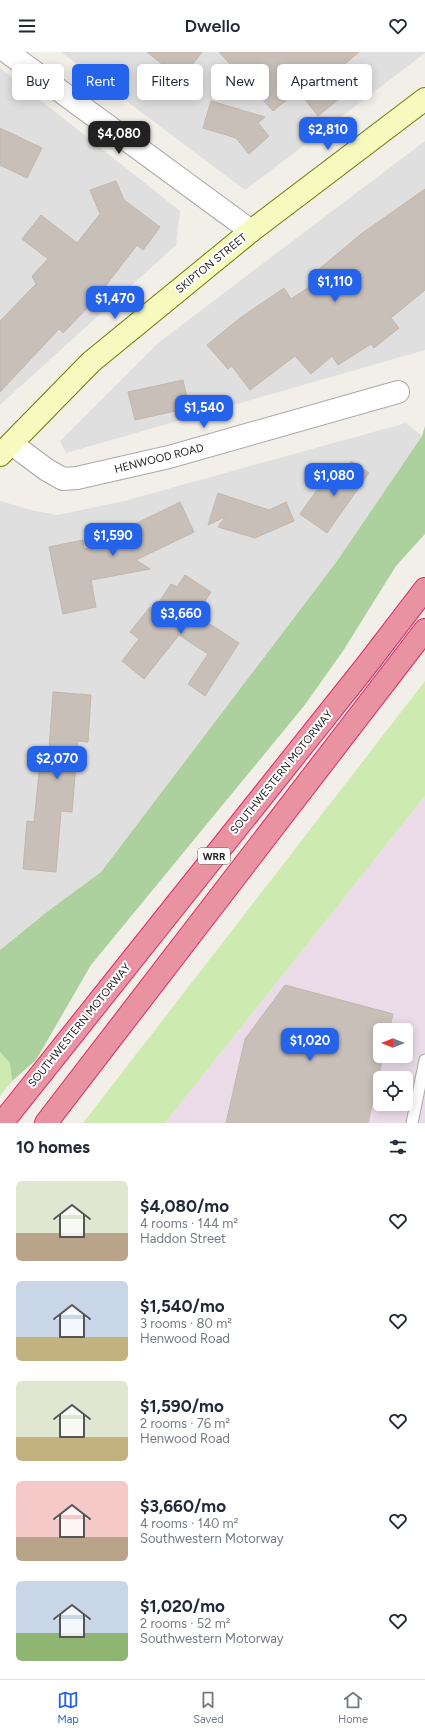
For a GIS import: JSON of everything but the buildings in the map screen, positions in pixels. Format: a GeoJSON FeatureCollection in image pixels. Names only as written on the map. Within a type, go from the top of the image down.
{"type":"FeatureCollection","features":[{"type":"Feature","properties":{"kind":"highway","name":"SOUTHWESTERN MOTORWAY"},"geometry":{"type":"LineString","coordinates":[[2,1123],[366,666],[425,588]]}},
{"type":"Feature","properties":{"kind":"highway","name":"WRR"},"geometry":{"type":"LineString","coordinates":[[46,1123],[425,630]]}},
{"type":"Feature","properties":{"kind":"main road","name":"SKIPTON STREET"},"geometry":{"type":"LineString","coordinates":[[6,449],[91,362],[251,231],[425,99]]}},
{"type":"Feature","properties":{"kind":"street"},"geometry":{"type":"LineString","coordinates":[[6,52],[251,231]]}},
{"type":"Feature","properties":{"kind":"street","name":"HENWOOD ROAD"},"geometry":{"type":"LineString","coordinates":[[6,449],[63,479],[77,478],[169,457],[398,392]]}},
{"type":"Feature","properties":{"kind":"lane"},"geometry":{"type":"LineString","coordinates":[[412,1123],[425,1060]]}},
{"type":"Feature","properties":{"kind":"shaded area"},"geometry":{"type":"Polygon","coordinates":[[[61,52],[425,52],[372,93],[372,64],[277,64],[277,100],[363,100],[245,190],[125,100],[129,100],[129,64],[77,64],[61,52]]]}},
{"type":"Feature","properties":{"kind":"shaded area"},"geometry":{"type":"Polygon","coordinates":[[[0,68],[12,78],[12,100],[40,100],[180,211],[176,245],[0,405],[0,68]]]}},
{"type":"Feature","properties":{"kind":"shaded area"},"geometry":{"type":"Polygon","coordinates":[[[425,141],[425,350],[66,453],[60,441],[158,343],[425,141]]]}},
{"type":"Feature","properties":{"kind":"shaded area"},"geometry":{"type":"Polygon","coordinates":[[[406,423],[422,436],[337,561],[101,872],[48,911],[0,950],[0,501],[35,511],[58,515],[124,501],[406,423]]]}},
{"type":"Feature","properties":{"kind":"shaded area"},"geometry":{"type":"Polygon","coordinates":[[[425,796],[425,1123],[165,1123],[425,796]]]}},
{"type":"Feature","properties":{"kind":"green space"},"geometry":{"type":"Polygon","coordinates":[[[425,426],[425,534],[396,566],[343,651],[304,706],[91,965],[36,1060],[12,1081],[10,1063],[0,1052],[0,950],[48,911],[101,872],[337,561],[422,436],[425,426]]]}},
{"type":"Feature","properties":{"kind":"green space"},"geometry":{"type":"Polygon","coordinates":[[[425,681],[425,796],[165,1123],[83,1123],[425,681]]]}},
{"type":"Feature","properties":{"kind":"green space"},"geometry":{"type":"Polygon","coordinates":[[[0,1052],[10,1063],[12,1081],[0,1096],[0,1052]]]}}]}
